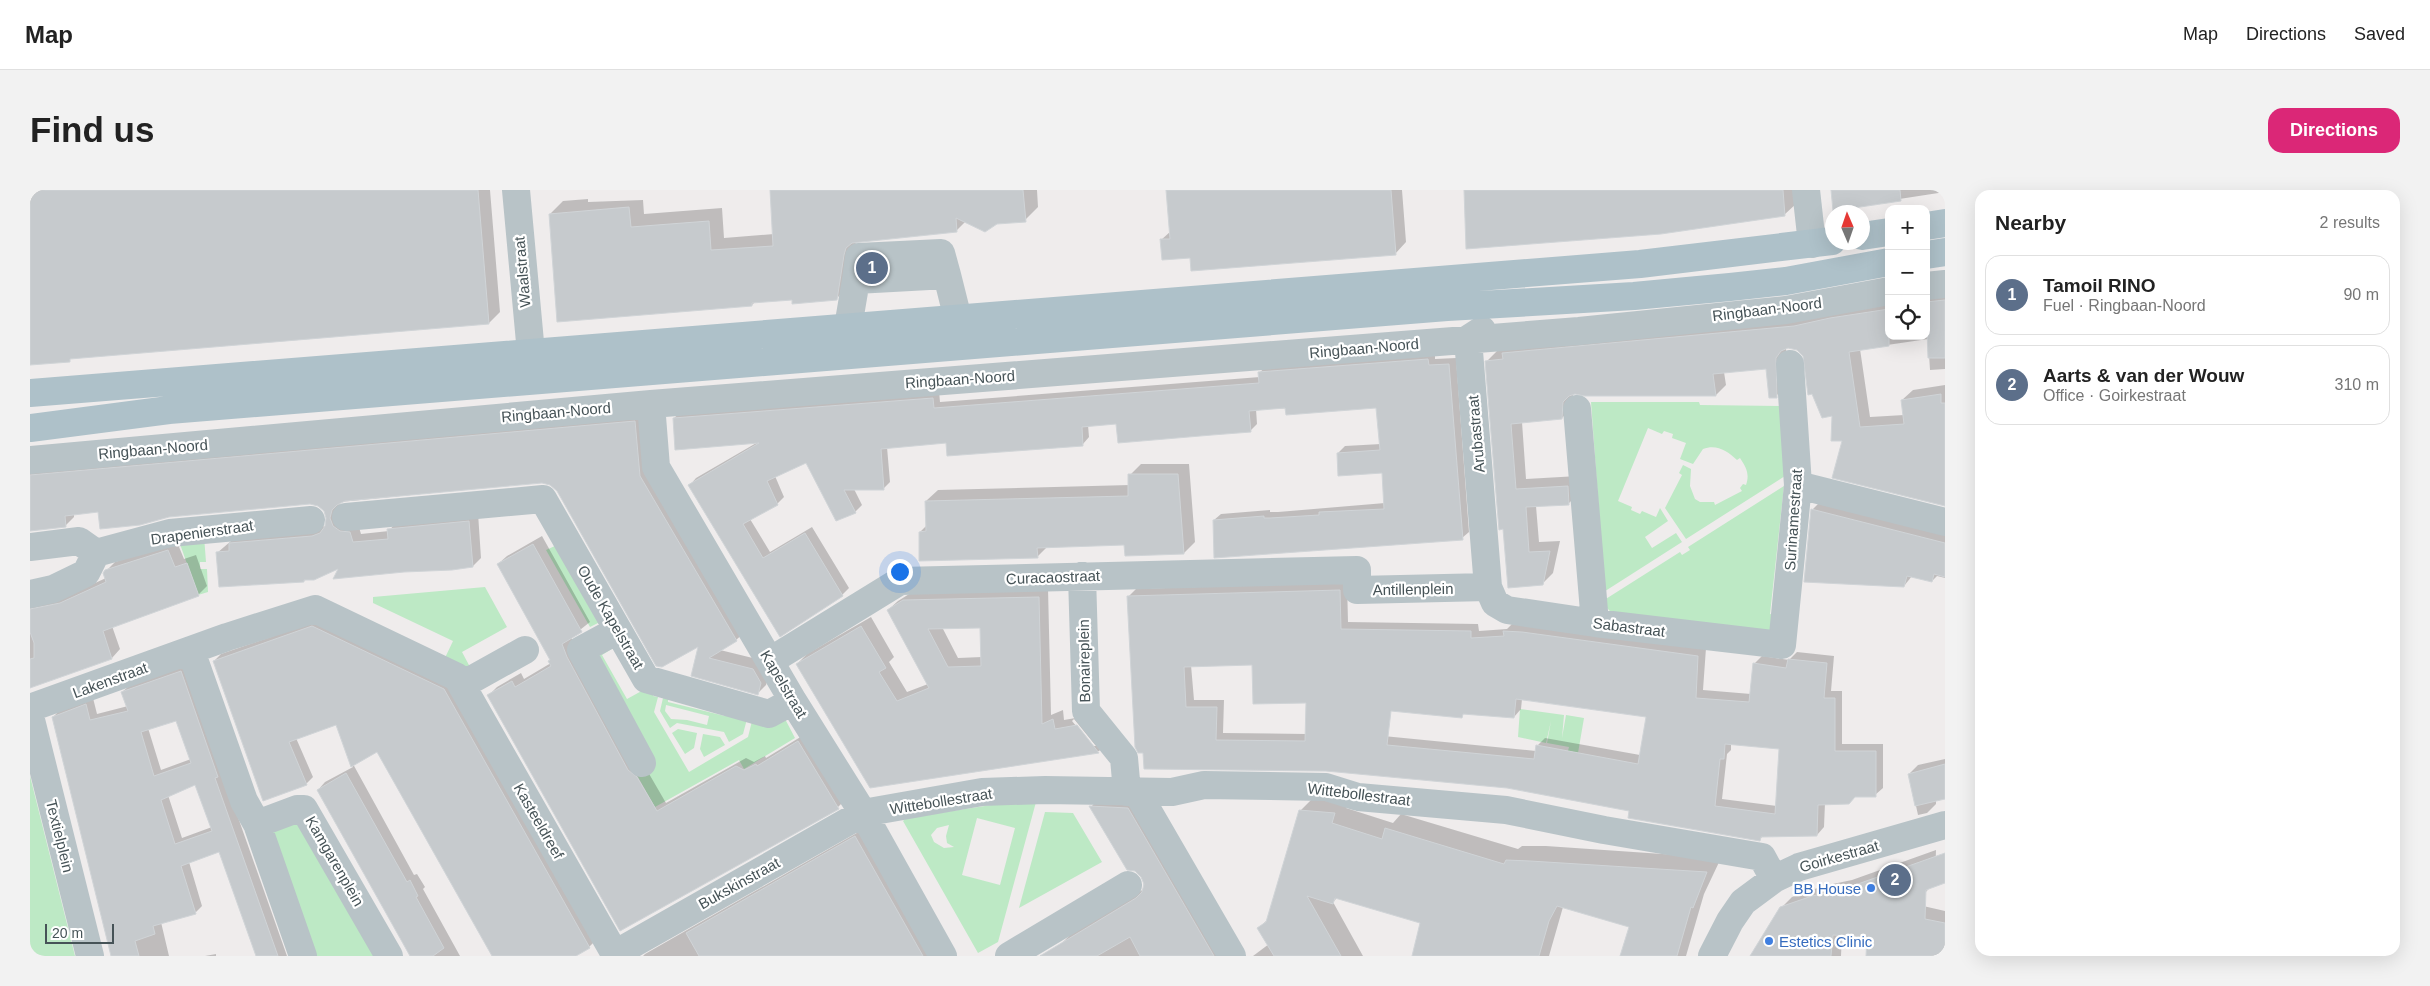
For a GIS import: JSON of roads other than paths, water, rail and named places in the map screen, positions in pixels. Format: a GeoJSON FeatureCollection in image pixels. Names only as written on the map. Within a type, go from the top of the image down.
{"type":"FeatureCollection","features":[{"type":"Feature","properties":{"kind":"main road"},"geometry":{"type":"LineString","coordinates":[[1930,225],[1945,223]]}},
{"type":"Feature","properties":{"kind":"main road"},"geometry":{"type":"LineString","coordinates":[[1870,235],[1885,233]]}},
{"type":"Feature","properties":{"kind":"main road"},"geometry":{"type":"LineString","coordinates":[[30,393],[1640,264],[1818,235]]}},
{"type":"Feature","properties":{"kind":"main road","name":"Ringbaan-Noord"},"geometry":{"type":"LineString","coordinates":[[1634,296],[1660,282],[1676,278],[1743,272],[1807,261],[1812,257],[1818,235]]}},
{"type":"Feature","properties":{"kind":"main road"},"geometry":{"type":"LineString","coordinates":[[1930,254],[1945,252]]}},
{"type":"Feature","properties":{"kind":"main road","name":"Ringbaan-Noord"},"geometry":{"type":"LineString","coordinates":[[30,428],[169,410],[1512,303],[1634,296],[1786,281],[1885,263]]}},
{"type":"Feature","properties":{"kind":"street","name":"Waalstraat"},"geometry":{"type":"LineString","coordinates":[[516,190],[531,353]]}},
{"type":"Feature","properties":{"kind":"street"},"geometry":{"type":"LineString","coordinates":[[1806,190],[1818,235]]}},
{"type":"Feature","properties":{"kind":"street"},"geometry":{"type":"LineString","coordinates":[[848,328],[860,257],[941,253],[958,319]]}},
{"type":"Feature","properties":{"kind":"street"},"geometry":{"type":"LineString","coordinates":[[1930,286],[1945,284]]}},
{"type":"Feature","properties":{"kind":"street","name":"Ringbaan-Noord"},"geometry":{"type":"LineString","coordinates":[[30,460],[651,404],[1579,331],[1786,310],[1885,292]]}},
{"type":"Feature","properties":{"kind":"street"},"geometry":{"type":"LineString","coordinates":[[1468,339],[1483,329],[1493,316],[1512,303]]}},
{"type":"Feature","properties":{"kind":"street","name":"Arubastraat"},"geometry":{"type":"LineString","coordinates":[[1468,339],[1488,587]]}},
{"type":"Feature","properties":{"kind":"street","name":"Surinamestraat"},"geometry":{"type":"LineString","coordinates":[[1782,645],[1798,485],[1790,364]]}},
{"type":"Feature","properties":{"kind":"street","name":"Kapelstraat"},"geometry":{"type":"LineString","coordinates":[[651,404],[656,467],[770,661],[864,814],[943,956]]}},
{"type":"Feature","properties":{"kind":"street"},"geometry":{"type":"LineString","coordinates":[[1576,409],[1595,623]]}},
{"type":"Feature","properties":{"kind":"street"},"geometry":{"type":"LineString","coordinates":[[1798,485],[1945,522]]}},
{"type":"Feature","properties":{"kind":"street","name":"Oude Kapelstraat"},"geometry":{"type":"LineString","coordinates":[[346,517],[543,499],[646,679],[769,714],[794,701]]}},
{"type":"Feature","properties":{"kind":"street","name":"Drapenierstraat"},"geometry":{"type":"LineString","coordinates":[[96,553],[170,533],[310,520]]}},
{"type":"Feature","properties":{"kind":"street"},"geometry":{"type":"LineString","coordinates":[[30,547],[79,541],[96,553],[86,573],[53,589],[30,594]]}},
{"type":"Feature","properties":{"kind":"street","name":"Antillenplein"},"geometry":{"type":"LineString","coordinates":[[1357,570],[1358,590],[1488,587]]}},
{"type":"Feature","properties":{"kind":"street","name":"Curacaostraat"},"geometry":{"type":"LineString","coordinates":[[770,661],[900,581],[1357,570]]}},
{"type":"Feature","properties":{"kind":"street","name":"Bonaireplein"},"geometry":{"type":"LineString","coordinates":[[1082,576],[1086,711],[1124,758],[1132,792]]}},
{"type":"Feature","properties":{"kind":"street","name":"Sabastraat"},"geometry":{"type":"LineString","coordinates":[[1488,587],[1495,603],[1507,610],[1595,623],[1782,645]]}},
{"type":"Feature","properties":{"kind":"street","name":"Kasteeldreef"},"geometry":{"type":"LineString","coordinates":[[191,651],[227,637],[315,609],[457,677],[615,955]]}},
{"type":"Feature","properties":{"kind":"street"},"geometry":{"type":"LineString","coordinates":[[618,630],[582,650],[642,763]]}},
{"type":"Feature","properties":{"kind":"street"},"geometry":{"type":"LineString","coordinates":[[467,695],[525,650]]}},
{"type":"Feature","properties":{"kind":"street"},"geometry":{"type":"LineString","coordinates":[[191,651],[244,801],[257,824],[303,956]]}},
{"type":"Feature","properties":{"kind":"street","name":"Lakenstraat"},"geometry":{"type":"LineString","coordinates":[[30,708],[191,651]]}},
{"type":"Feature","properties":{"kind":"street","name":"Textielplein"},"geometry":{"type":"LineString","coordinates":[[30,716],[90,956]]}},
{"type":"Feature","properties":{"kind":"street","name":"Wittebollestraat"},"geometry":{"type":"LineString","coordinates":[[864,814],[982,792],[1045,790],[1172,792],[1204,785],[1326,787],[1358,796],[1506,810],[1604,830],[1768,868]]}},
{"type":"Feature","properties":{"kind":"street"},"geometry":{"type":"LineString","coordinates":[[1132,792],[1232,956]]}},
{"type":"Feature","properties":{"kind":"street","name":"Kamgarenplein"},"geometry":{"type":"LineString","coordinates":[[257,824],[297,808],[304,809],[389,956]]}},
{"type":"Feature","properties":{"kind":"street","name":"Bukskinstraat"},"geometry":{"type":"LineString","coordinates":[[615,955],[864,814]]}},
{"type":"Feature","properties":{"kind":"street","name":"Goirkestraat"},"geometry":{"type":"LineString","coordinates":[[1712,956],[1730,921],[1768,868],[1799,867],[1945,825]]}},
{"type":"Feature","properties":{"kind":"street"},"geometry":{"type":"LineString","coordinates":[[1009,956],[1128,885]]}},
{"type":"Feature","properties":{"kind":"place","name":"Tamoil RINO"},"geometry":{"type":"Point","coordinates":[872,268]}},
{"type":"Feature","properties":{"kind":"place","name":"Aarts & van der Wouw"},"geometry":{"type":"Point","coordinates":[1895,880]}},
{"type":"Feature","properties":{"kind":"place","name":"BB House"},"geometry":{"type":"Point","coordinates":[1871,888]}},
{"type":"Feature","properties":{"kind":"place","name":"Estetics Clinic"},"geometry":{"type":"Point","coordinates":[1769,941]}}]}
